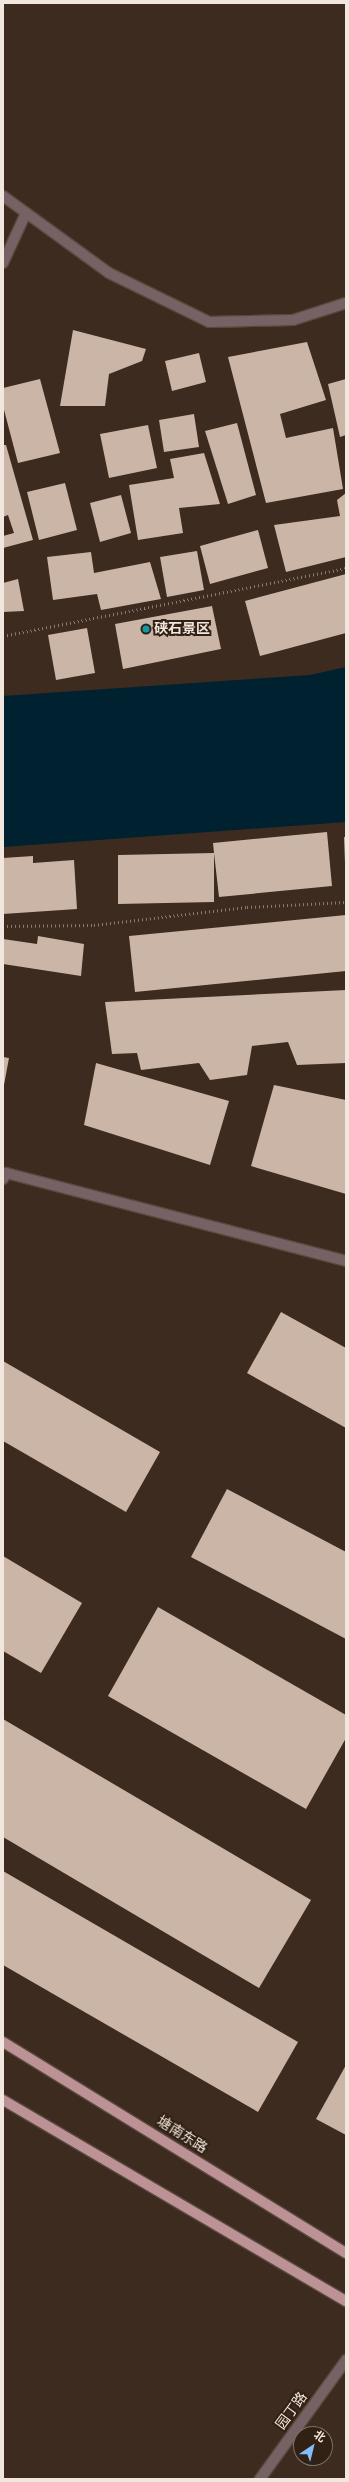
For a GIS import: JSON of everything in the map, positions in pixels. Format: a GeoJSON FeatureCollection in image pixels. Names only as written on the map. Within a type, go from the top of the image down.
{"type":"FeatureCollection","features":[{"type":"Feature","properties":{"kind":"main road","name":"塘南东路"},"geometry":{"type":"LineString","coordinates":[[3,2042],[346,2253]]}},
{"type":"Feature","properties":{"kind":"main road"},"geometry":{"type":"LineString","coordinates":[[3,2100],[346,2301]]}},
{"type":"Feature","properties":{"kind":"street"},"geometry":{"type":"LineString","coordinates":[[3,196],[109,273],[209,322],[293,320],[346,303]]}},
{"type":"Feature","properties":{"kind":"street"},"geometry":{"type":"LineString","coordinates":[[3,263],[26,213]]}},
{"type":"Feature","properties":{"kind":"street"},"geometry":{"type":"LineString","coordinates":[[3,1179],[6,1173],[346,1261]]}},
{"type":"Feature","properties":{"kind":"street","name":"园丁路"},"geometry":{"type":"LineString","coordinates":[[260,2479],[346,2360]]}},
{"type":"Feature","properties":{"kind":"path"},"geometry":{"type":"LineString","coordinates":[[3,636],[346,568]]}},
{"type":"Feature","properties":{"kind":"path"},"geometry":{"type":"LineString","coordinates":[[3,926],[94,925],[247,907],[346,902]]}},
{"type":"Feature","properties":{"kind":"water"},"geometry":{"type":"Polygon","coordinates":[[[346,667],[346,822],[3,847],[3,696],[310,675],[346,667]]]}},
{"type":"Feature","properties":{"kind":"building"},"geometry":{"type":"Polygon","coordinates":[[[73,330],[146,349],[142,361],[109,374],[105,406],[60,406],[73,330]]]}},
{"type":"Feature","properties":{"kind":"building"},"geometry":{"type":"Polygon","coordinates":[[[307,342],[326,400],[280,414],[286,438],[333,428],[343,489],[266,503],[228,357],[307,342]]]}},
{"type":"Feature","properties":{"kind":"building"},"geometry":{"type":"Polygon","coordinates":[[[199,353],[206,382],[172,391],[165,361],[199,353]]]}},
{"type":"Feature","properties":{"kind":"building"},"geometry":{"type":"Polygon","coordinates":[[[40,379],[60,453],[18,463],[3,406],[3,388],[40,379]]]}},
{"type":"Feature","properties":{"kind":"building"},"geometry":{"type":"Polygon","coordinates":[[[346,379],[346,435],[340,437],[328,384],[346,379]]]}},
{"type":"Feature","properties":{"kind":"building"},"geometry":{"type":"Polygon","coordinates":[[[194,414],[199,447],[164,452],[159,420],[194,414]]]}},
{"type":"Feature","properties":{"kind":"building"},"geometry":{"type":"Polygon","coordinates":[[[237,423],[256,495],[228,504],[205,431],[237,423]]]}},
{"type":"Feature","properties":{"kind":"building"},"geometry":{"type":"Polygon","coordinates":[[[148,425],[157,468],[109,478],[100,434],[148,425]]]}},
{"type":"Feature","properties":{"kind":"building"},"geometry":{"type":"Polygon","coordinates":[[[3,445],[6,445],[33,540],[3,548],[3,536],[14,533],[8,515],[3,517],[3,445]]]}},
{"type":"Feature","properties":{"kind":"building"},"geometry":{"type":"Polygon","coordinates":[[[204,453],[220,504],[179,508],[183,533],[138,540],[129,485],[174,478],[170,459],[204,453]]]}},
{"type":"Feature","properties":{"kind":"building"},"geometry":{"type":"Polygon","coordinates":[[[65,483],[77,530],[39,540],[27,492],[65,483]]]}},
{"type":"Feature","properties":{"kind":"building"},"geometry":{"type":"Polygon","coordinates":[[[346,493],[346,557],[286,572],[274,525],[340,516],[337,500],[346,493]]]}},
{"type":"Feature","properties":{"kind":"building"},"geometry":{"type":"Polygon","coordinates":[[[121,495],[131,533],[100,542],[90,503],[121,495]]]}},
{"type":"Feature","properties":{"kind":"building"},"geometry":{"type":"Polygon","coordinates":[[[258,530],[268,568],[210,584],[200,546],[258,530]]]}},
{"type":"Feature","properties":{"kind":"building"},"geometry":{"type":"Polygon","coordinates":[[[197,551],[204,590],[167,597],[160,557],[197,551]]]}},
{"type":"Feature","properties":{"kind":"building"},"geometry":{"type":"Polygon","coordinates":[[[91,552],[94,573],[150,562],[161,599],[101,610],[97,594],[53,600],[47,557],[91,552]]]}},
{"type":"Feature","properties":{"kind":"building"},"geometry":{"type":"Polygon","coordinates":[[[346,574],[346,633],[260,656],[245,601],[346,574]]]}},
{"type":"Feature","properties":{"kind":"building"},"geometry":{"type":"Polygon","coordinates":[[[18,579],[24,611],[3,612],[3,583],[18,579]]]}},
{"type":"Feature","properties":{"kind":"building"},"geometry":{"type":"Polygon","coordinates":[[[212,606],[221,649],[123,669],[115,624],[212,606]]]}},
{"type":"Feature","properties":{"kind":"building"},"geometry":{"type":"Polygon","coordinates":[[[87,628],[95,673],[56,680],[48,635],[87,628]]]}},
{"type":"Feature","properties":{"kind":"building"},"geometry":{"type":"Polygon","coordinates":[[[327,832],[332,886],[219,897],[213,843],[327,832]]]}},
{"type":"Feature","properties":{"kind":"building"},"geometry":{"type":"Polygon","coordinates":[[[344,837],[346,837],[346,863],[345,863],[344,837]]]}},
{"type":"Feature","properties":{"kind":"building"},"geometry":{"type":"Polygon","coordinates":[[[214,853],[214,902],[118,904],[118,855],[214,853]]]}},
{"type":"Feature","properties":{"kind":"building"},"geometry":{"type":"Polygon","coordinates":[[[33,856],[33,863],[74,860],[77,909],[3,914],[3,858],[33,856]]]}},
{"type":"Feature","properties":{"kind":"building"},"geometry":{"type":"Polygon","coordinates":[[[346,915],[346,971],[135,992],[129,936],[346,915]]]}},
{"type":"Feature","properties":{"kind":"building"},"geometry":{"type":"Polygon","coordinates":[[[38,936],[84,944],[81,976],[3,964],[3,939],[37,944],[38,936]]]}},
{"type":"Feature","properties":{"kind":"building"},"geometry":{"type":"Polygon","coordinates":[[[346,990],[346,1063],[297,1065],[288,1042],[252,1046],[247,1075],[210,1080],[199,1063],[141,1070],[137,1053],[112,1054],[105,1002],[346,990]]]}},
{"type":"Feature","properties":{"kind":"building"},"geometry":{"type":"Polygon","coordinates":[[[3,1057],[9,1058],[4,1085],[3,1085],[3,1057]]]}},
{"type":"Feature","properties":{"kind":"building"},"geometry":{"type":"Polygon","coordinates":[[[96,1063],[229,1101],[210,1165],[84,1125],[96,1063]]]}},
{"type":"Feature","properties":{"kind":"building"},"geometry":{"type":"Polygon","coordinates":[[[274,1085],[346,1100],[346,1194],[251,1166],[274,1085]]]}},
{"type":"Feature","properties":{"kind":"building"},"geometry":{"type":"Polygon","coordinates":[[[281,1312],[346,1348],[346,1428],[247,1373],[281,1312]]]}},
{"type":"Feature","properties":{"kind":"building"},"geometry":{"type":"Polygon","coordinates":[[[3,1361],[160,1452],[126,1512],[3,1441],[3,1361]]]}},
{"type":"Feature","properties":{"kind":"building"},"geometry":{"type":"Polygon","coordinates":[[[227,1489],[346,1552],[346,1639],[191,1557],[227,1489]]]}},
{"type":"Feature","properties":{"kind":"building"},"geometry":{"type":"Polygon","coordinates":[[[3,1556],[82,1603],[41,1673],[3,1651],[3,1556]]]}},
{"type":"Feature","properties":{"kind":"building"},"geometry":{"type":"Polygon","coordinates":[[[158,1607],[346,1715],[346,1738],[306,1809],[108,1696],[158,1607]]]}},
{"type":"Feature","properties":{"kind":"building"},"geometry":{"type":"Polygon","coordinates":[[[3,1719],[311,1900],[259,1988],[3,1837],[3,1719]]]}},
{"type":"Feature","properties":{"kind":"building"},"geometry":{"type":"Polygon","coordinates":[[[3,1871],[298,2042],[258,2112],[3,1965],[3,1871]]]}},
{"type":"Feature","properties":{"kind":"building"},"geometry":{"type":"Polygon","coordinates":[[[346,2065],[346,2135],[316,2119],[346,2065]]]}},
{"type":"Feature","properties":{"kind":"place","name":"硖石景区"},"geometry":{"type":"Point","coordinates":[146,629]}}]}
